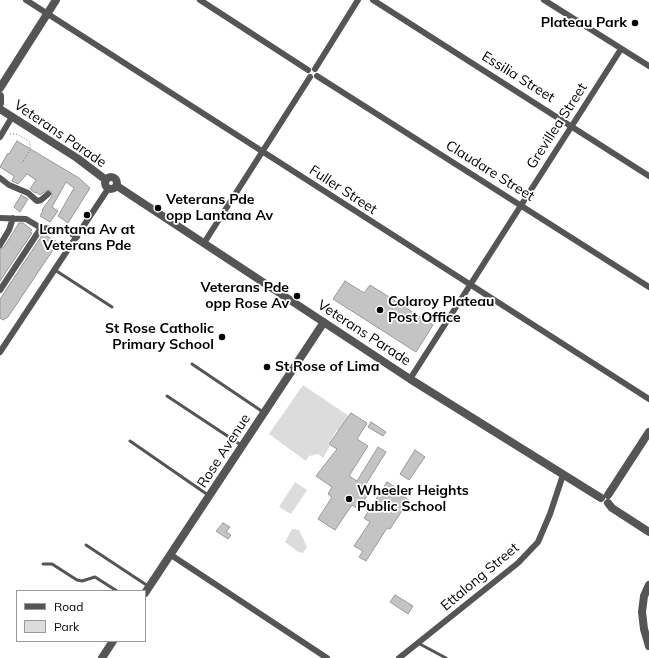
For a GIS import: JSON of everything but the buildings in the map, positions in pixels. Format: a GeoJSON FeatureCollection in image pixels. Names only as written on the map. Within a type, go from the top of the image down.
{"type":"FeatureCollection","features":[{"type":"Feature","properties":{"kind":"street","name":"Fuller Street"},"geometry":{"type":"LineString","coordinates":[[26,0],[649,399]]}},
{"type":"Feature","properties":{"kind":"street"},"geometry":{"type":"LineString","coordinates":[[0,88],[56,0]]}},
{"type":"Feature","properties":{"kind":"street"},"geometry":{"type":"LineString","coordinates":[[200,0],[308,70],[310,77]]}},
{"type":"Feature","properties":{"kind":"street"},"geometry":{"type":"LineString","coordinates":[[315,69],[358,0]]}},
{"type":"Feature","properties":{"kind":"street","name":"Essilia Street"},"geometry":{"type":"LineString","coordinates":[[373,0],[649,176]]}},
{"type":"Feature","properties":{"kind":"street"},"geometry":{"type":"LineString","coordinates":[[544,0],[649,66]]}},
{"type":"Feature","properties":{"kind":"street","name":"Grevillea Street"},"geometry":{"type":"LineString","coordinates":[[410,378],[520,204],[621,49]]}},
{"type":"Feature","properties":{"kind":"street"},"geometry":{"type":"LineString","coordinates":[[308,70],[312,68],[315,69]]}},
{"type":"Feature","properties":{"kind":"street"},"geometry":{"type":"LineString","coordinates":[[310,77],[314,78],[317,76],[317,71],[315,69]]}},
{"type":"Feature","properties":{"kind":"street","name":"Claudare Street"},"geometry":{"type":"LineString","coordinates":[[317,76],[649,287]]}},
{"type":"Feature","properties":{"kind":"street"},"geometry":{"type":"LineString","coordinates":[[204,243],[310,77]]}},
{"type":"Feature","properties":{"kind":"street"},"geometry":{"type":"LineString","coordinates":[[0,96],[0,102]]}},
{"type":"Feature","properties":{"kind":"street","name":"Veterans Parade"},"geometry":{"type":"LineString","coordinates":[[0,109],[77,158],[106,180]]}},
{"type":"Feature","properties":{"kind":"street"},"geometry":{"type":"LineString","coordinates":[[1,135],[12,117]]}},
{"type":"Feature","properties":{"kind":"street"},"geometry":{"type":"LineString","coordinates":[[109,177],[115,178],[117,182],[116,186],[114,189],[108,189],[106,186],[106,180],[109,177]]}},
{"type":"Feature","properties":{"kind":"street"},"geometry":{"type":"LineString","coordinates":[[0,178],[9,185],[28,193],[37,201],[41,200],[48,194]]}},
{"type":"Feature","properties":{"kind":"street","name":"Veterans Parade"},"geometry":{"type":"LineString","coordinates":[[116,186],[410,378],[563,475],[606,499],[612,508],[649,532]]}},
{"type":"Feature","properties":{"kind":"street"},"geometry":{"type":"LineString","coordinates":[[0,352],[108,189]]}},
{"type":"Feature","properties":{"kind":"street"},"geometry":{"type":"LineString","coordinates":[[0,218],[26,219],[41,228],[65,230],[77,237]]}},
{"type":"Feature","properties":{"kind":"street"},"geometry":{"type":"LineString","coordinates":[[0,244],[9,230],[13,218]]}},
{"type":"Feature","properties":{"kind":"street"},"geometry":{"type":"LineString","coordinates":[[0,290],[41,228]]}},
{"type":"Feature","properties":{"kind":"street","name":"Rose Avenue"},"geometry":{"type":"LineString","coordinates":[[147,590],[324,322]]}},
{"type":"Feature","properties":{"kind":"street"},"geometry":{"type":"LineString","coordinates":[[606,499],[649,432]]}},
{"type":"Feature","properties":{"kind":"street","name":"Ettalong Street"},"geometry":{"type":"LineString","coordinates":[[399,658],[518,563],[538,542],[550,514],[563,475]]}},
{"type":"Feature","properties":{"kind":"street"},"geometry":{"type":"LineString","coordinates":[[171,555],[327,658]]}},
{"type":"Feature","properties":{"kind":"street"},"geometry":{"type":"LineString","coordinates":[[649,585],[644,596],[642,612],[644,629],[649,646]]}},
{"type":"Feature","properties":{"kind":"street"},"geometry":{"type":"LineString","coordinates":[[102,658],[112,642]]}},
{"type":"Feature","properties":{"kind":"lane"},"geometry":{"type":"LineString","coordinates":[[55,270],[112,307]]}},
{"type":"Feature","properties":{"kind":"lane"},"geometry":{"type":"LineString","coordinates":[[192,364],[264,412]]}},
{"type":"Feature","properties":{"kind":"lane"},"geometry":{"type":"LineString","coordinates":[[167,396],[242,446]]}},
{"type":"Feature","properties":{"kind":"lane"},"geometry":{"type":"LineString","coordinates":[[130,441],[210,496]]}},
{"type":"Feature","properties":{"kind":"lane"},"geometry":{"type":"LineString","coordinates":[[86,545],[147,590]]}},
{"type":"Feature","properties":{"kind":"lane"},"geometry":{"type":"LineString","coordinates":[[43,564],[52,564],[77,580],[82,581],[94,577],[115,590]]}},
{"type":"Feature","properties":{"kind":"lane"},"geometry":{"type":"LineString","coordinates":[[418,643],[446,658]]}},
{"type":"Feature","properties":{"kind":"path"},"geometry":{"type":"LineString","coordinates":[[1,135],[17,134],[30,142],[30,150],[22,163]]}},
{"type":"Feature","properties":{"kind":"green space"},"geometry":{"type":"Polygon","coordinates":[[[303,385],[349,416],[339,432],[337,430],[328,444],[330,446],[323,458],[318,454],[309,456],[306,461],[269,434],[303,385]]]}},
{"type":"Feature","properties":{"kind":"green space"},"geometry":{"type":"Polygon","coordinates":[[[295,482],[307,490],[291,514],[279,507],[295,482]]]}},
{"type":"Feature","properties":{"kind":"green space"},"geometry":{"type":"Polygon","coordinates":[[[292,529],[299,530],[307,547],[303,553],[298,552],[285,542],[292,529]]]}},
{"type":"Feature","properties":{"kind":"place","name":"Plateau Park"},"geometry":{"type":"Point","coordinates":[635,23]}},
{"type":"Feature","properties":{"kind":"place","name":"Veterans Pde opp Lantana Av"},"geometry":{"type":"Point","coordinates":[158,208]}},
{"type":"Feature","properties":{"kind":"place","name":"Lantana Av at Veterans Pde"},"geometry":{"type":"Point","coordinates":[87,215]}},
{"type":"Feature","properties":{"kind":"place","name":"Veterans Pde opp Rose Av"},"geometry":{"type":"Point","coordinates":[297,296]}},
{"type":"Feature","properties":{"kind":"place","name":"Colaroy Plateau Post Office"},"geometry":{"type":"Point","coordinates":[380,310]}},
{"type":"Feature","properties":{"kind":"place","name":"St Rose Catholic Primary School"},"geometry":{"type":"Point","coordinates":[222,337]}},
{"type":"Feature","properties":{"kind":"place","name":"St Rose of Lima"},"geometry":{"type":"Point","coordinates":[267,367]}},
{"type":"Feature","properties":{"kind":"place","name":"Wheeler Heights Public School"},"geometry":{"type":"Point","coordinates":[349,499]}}]}
